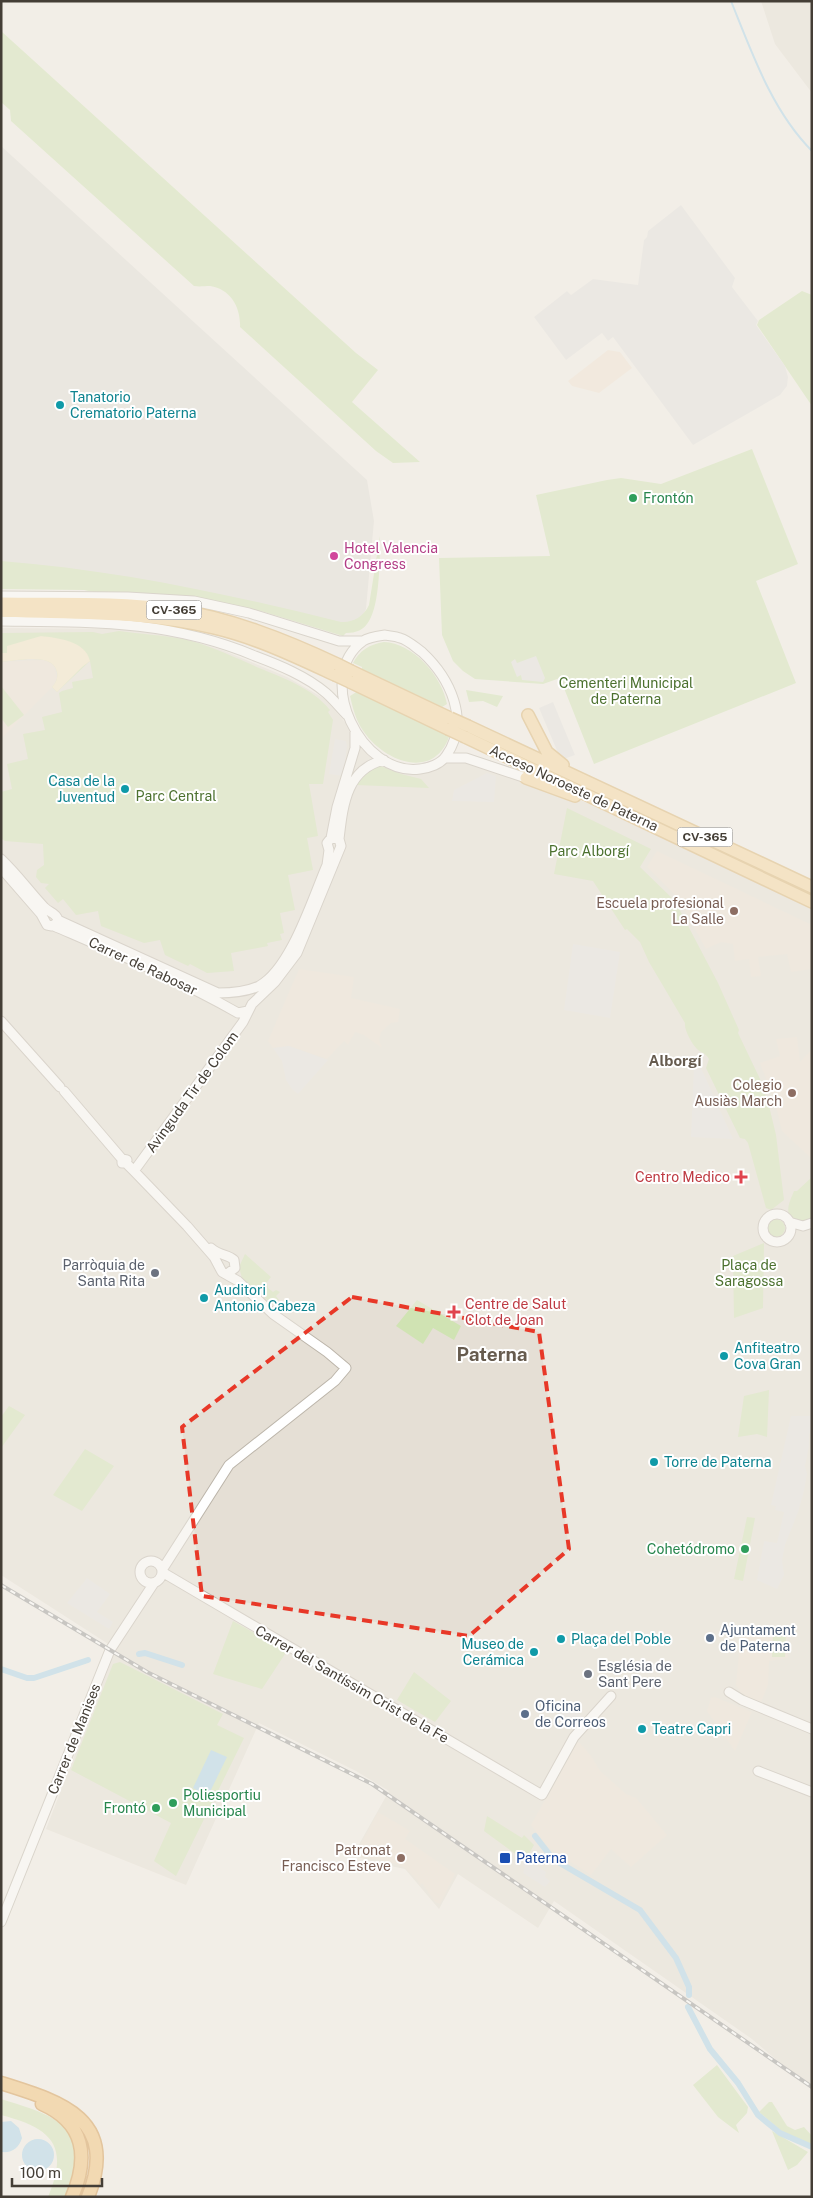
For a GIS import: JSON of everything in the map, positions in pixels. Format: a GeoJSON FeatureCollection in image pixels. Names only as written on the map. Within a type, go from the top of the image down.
{"type":"FeatureCollection","features":[{"type":"Feature","properties":{"kind":"highway"},"geometry":{"type":"LineString","coordinates":[[1,2083],[45,2097],[71,2110],[88,2127],[96,2150],[95,2179],[88,2197]]}},
{"type":"Feature","properties":{"kind":"highway"},"geometry":{"type":"LineString","coordinates":[[1,2092],[44,2104],[64,2117],[78,2136],[82,2154],[81,2176],[72,2197]]}},
{"type":"Feature","properties":{"kind":"main road","name":"CV-365"},"geometry":{"type":"LineString","coordinates":[[1,603],[122,605],[196,614],[264,632],[336,669]]}},
{"type":"Feature","properties":{"kind":"main road","name":"CV-365"},"geometry":{"type":"LineString","coordinates":[[1,611],[168,619],[214,628],[336,669]]}},
{"type":"Feature","properties":{"kind":"main road"},"geometry":{"type":"LineString","coordinates":[[1,616],[97,615]]}},
{"type":"Feature","properties":{"kind":"main road","name":"Acceso Noroeste de Paterna"},"geometry":{"type":"LineString","coordinates":[[336,669],[812,902]]}},
{"type":"Feature","properties":{"kind":"main road"},"geometry":{"type":"LineString","coordinates":[[528,714],[551,756],[559,763],[588,777],[598,787]]}},
{"type":"Feature","properties":{"kind":"main road","name":"Acceso Noroeste de Paterna"},"geometry":{"type":"LineString","coordinates":[[466,732],[598,787],[812,886]]}},
{"type":"Feature","properties":{"kind":"main road"},"geometry":{"type":"LineString","coordinates":[[526,778],[603,807],[656,831],[672,835]]}},
{"type":"Feature","properties":{"kind":"street"},"geometry":{"type":"LineString","coordinates":[[1,596],[128,597],[194,602],[249,612],[338,641],[363,641],[385,635],[400,638],[415,646],[430,660],[444,678],[450,691],[458,716],[457,731],[452,746],[445,758]]}},
{"type":"Feature","properties":{"kind":"street"},"geometry":{"type":"LineString","coordinates":[[1,621],[128,624],[181,632],[208,639],[238,649],[297,675],[327,694],[347,715],[355,732],[370,750],[384,760],[404,768],[416,770],[426,768],[445,758],[466,758],[526,778]]}},
{"type":"Feature","properties":{"kind":"street"},"geometry":{"type":"LineString","coordinates":[[347,715],[342,672],[349,654],[363,641]]}},
{"type":"Feature","properties":{"kind":"street"},"geometry":{"type":"LineString","coordinates":[[239,992],[251,997],[250,1008],[238,1013],[231,1007],[230,1001],[239,992],[260,985],[268,979],[290,951],[334,850],[341,846],[335,838],[337,807],[355,748],[355,732]]}},
{"type":"Feature","properties":{"kind":"street"},"geometry":{"type":"LineString","coordinates":[[335,838],[343,808],[354,780],[371,763],[384,760]]}},
{"type":"Feature","properties":{"kind":"street","name":"Avinguda Tir de Colom"},"geometry":{"type":"LineString","coordinates":[[134,1171],[237,1030],[250,1008],[275,982],[297,953],[334,866],[334,850]]}},
{"type":"Feature","properties":{"kind":"street"},"geometry":{"type":"LineString","coordinates":[[1,859],[16,874],[44,908],[48,916]]}},
{"type":"Feature","properties":{"kind":"street"},"geometry":{"type":"LineString","coordinates":[[1,868],[48,916]]}},
{"type":"Feature","properties":{"kind":"street"},"geometry":{"type":"LineString","coordinates":[[48,916],[57,915],[56,923]]}},
{"type":"Feature","properties":{"kind":"street","name":"Carrer de Rabosar"},"geometry":{"type":"LineString","coordinates":[[56,923],[218,993],[239,992]]}},
{"type":"Feature","properties":{"kind":"street","name":"Carrer de Rabosar"},"geometry":{"type":"LineString","coordinates":[[56,923],[231,1007]]}},
{"type":"Feature","properties":{"kind":"street"},"geometry":{"type":"LineString","coordinates":[[1,1021],[124,1161],[220,1260],[222,1272],[231,1271]]}},
{"type":"Feature","properties":{"kind":"street"},"geometry":{"type":"LineString","coordinates":[[790,1226],[812,1225]]}},
{"type":"Feature","properties":{"kind":"street"},"geometry":{"type":"LineString","coordinates":[[220,1260],[227,1256],[234,1260],[231,1271]]}},
{"type":"Feature","properties":{"kind":"street"},"geometry":{"type":"LineString","coordinates":[[142,1580],[154,1583],[159,1580],[160,1568],[171,1555],[229,1465],[335,1381],[346,1368],[327,1352],[272,1314],[238,1281],[231,1271]]}},
{"type":"Feature","properties":{"kind":"street"},"geometry":{"type":"LineString","coordinates":[[142,1602],[140,1568],[144,1562],[150,1560],[160,1568]]}},
{"type":"Feature","properties":{"kind":"street","name":"Carrer del Santíssim Crist de la Fe"},"geometry":{"type":"LineString","coordinates":[[160,1568],[542,1795],[574,1737],[611,1696]]}},
{"type":"Feature","properties":{"kind":"street","name":"Carrer de Manises"},"geometry":{"type":"LineString","coordinates":[[1,1922],[110,1650],[154,1583]]}},
{"type":"Feature","properties":{"kind":"street"},"geometry":{"type":"LineString","coordinates":[[729,1692],[742,1700],[812,1729]]}},
{"type":"Feature","properties":{"kind":"street"},"geometry":{"type":"LineString","coordinates":[[758,1771],[812,1792]]}},
{"type":"Feature","properties":{"kind":"highlighted area"},"geometry":{"type":"Polygon","coordinates":[[[352,1297],[539,1332],[569,1549],[469,1636],[202,1596],[182,1427],[352,1297]]]}},
{"type":"Feature","properties":{"kind":"shaded area"},"geometry":{"type":"Polygon","coordinates":[[[761,1],[812,1],[812,93],[775,44],[761,1]]]}},
{"type":"Feature","properties":{"kind":"shaded area"},"geometry":{"type":"Polygon","coordinates":[[[1,146],[367,480],[374,521],[366,609],[355,631],[182,591],[1,569],[1,146]]]}},
{"type":"Feature","properties":{"kind":"shaded area"},"geometry":{"type":"Polygon","coordinates":[[[681,205],[735,278],[732,287],[758,321],[756,325],[785,366],[788,377],[787,386],[780,395],[693,445],[613,337],[608,341],[602,333],[566,360],[534,317],[567,291],[571,295],[593,279],[638,285],[644,240],[647,237],[648,231],[681,205]]]}},
{"type":"Feature","properties":{"kind":"shaded area"},"geometry":{"type":"Polygon","coordinates":[[[608,350],[620,352],[632,368],[599,393],[572,386],[568,381],[608,350]]]}},
{"type":"Feature","properties":{"kind":"shaded area"},"geometry":{"type":"Polygon","coordinates":[[[1,628],[123,629],[182,638],[222,650],[287,677],[325,699],[380,763],[423,773],[452,759],[467,759],[590,804],[812,907],[812,2090],[752,2039],[554,1901],[538,1928],[458,1874],[439,1909],[405,1869],[376,1863],[353,1855],[389,1791],[356,1771],[259,1723],[186,1885],[46,1829],[116,1649],[1,1575],[1,628]]]}},
{"type":"Feature","properties":{"kind":"shaded area"},"geometry":{"type":"Polygon","coordinates":[[[536,656],[545,678],[543,682],[522,680],[521,675],[517,677],[511,662],[515,659],[517,663],[536,656]]]}},
{"type":"Feature","properties":{"kind":"shaded area"},"geometry":{"type":"Polygon","coordinates":[[[46,660],[54,665],[57,679],[54,685],[3,737],[1,743],[1,662],[46,660]]]}},
{"type":"Feature","properties":{"kind":"shaded area"},"geometry":{"type":"Polygon","coordinates":[[[553,702],[575,755],[561,760],[539,708],[553,702]]]}},
{"type":"Feature","properties":{"kind":"shaded area"},"geometry":{"type":"Polygon","coordinates":[[[335,739],[346,741],[343,776],[329,774],[335,739]]]}},
{"type":"Feature","properties":{"kind":"shaded area"},"geometry":{"type":"Polygon","coordinates":[[[487,773],[496,776],[494,802],[452,801],[454,790],[487,773]]]}},
{"type":"Feature","properties":{"kind":"shaded area","name":"Escuela profesional La Salle"},"geometry":{"type":"Polygon","coordinates":[[[657,851],[812,925],[812,969],[791,972],[787,954],[758,957],[761,976],[751,977],[749,959],[735,961],[733,944],[721,942],[706,949],[678,898],[647,867],[657,851]]]}},
{"type":"Feature","properties":{"kind":"shaded area"},"geometry":{"type":"Polygon","coordinates":[[[573,944],[620,952],[610,1018],[564,1010],[573,944]]]}},
{"type":"Feature","properties":{"kind":"shaded area"},"geometry":{"type":"Polygon","coordinates":[[[299,969],[354,977],[351,998],[400,1009],[398,1022],[391,1023],[381,1032],[379,1040],[382,1048],[364,1035],[355,1032],[348,1045],[344,1041],[327,1059],[289,1046],[273,1048],[268,1041],[299,969]]]}},
{"type":"Feature","properties":{"kind":"shaded area","name":"Colegio Ausiàs March"},"geometry":{"type":"Polygon","coordinates":[[[797,1037],[800,1062],[812,1049],[812,1159],[782,1131],[775,1102],[760,1063],[780,1056],[776,1039],[797,1037]]]}},
{"type":"Feature","properties":{"kind":"shaded area"},"geometry":{"type":"Polygon","coordinates":[[[289,1046],[328,1060],[298,1094],[286,1080],[282,1061],[273,1048],[289,1046]]]}},
{"type":"Feature","properties":{"kind":"shaded area"},"geometry":{"type":"Polygon","coordinates":[[[694,1066],[701,1068],[733,1139],[691,1137],[694,1066]]]}},
{"type":"Feature","properties":{"kind":"shaded area"},"geometry":{"type":"Polygon","coordinates":[[[791,1416],[812,1416],[812,1430],[809,1434],[805,1466],[807,1474],[804,1491],[785,1545],[782,1560],[784,1575],[777,1589],[757,1580],[764,1541],[777,1543],[784,1512],[775,1510],[776,1506],[771,1505],[791,1416]]]}},
{"type":"Feature","properties":{"kind":"shaded area"},"geometry":{"type":"Polygon","coordinates":[[[87,1578],[110,1594],[97,1612],[113,1622],[109,1629],[67,1603],[87,1578]]]}},
{"type":"Feature","properties":{"kind":"shaded area"},"geometry":{"type":"Polygon","coordinates":[[[741,1631],[764,1633],[768,1631],[789,1635],[786,1642],[788,1658],[769,1661],[768,1685],[761,1702],[742,1695],[736,1685],[741,1631]]]}},
{"type":"Feature","properties":{"kind":"shaded area"},"geometry":{"type":"Polygon","coordinates":[[[715,1697],[752,1712],[735,1751],[707,1711],[711,1698],[715,1697]]]}},
{"type":"Feature","properties":{"kind":"shaded area"},"geometry":{"type":"Polygon","coordinates":[[[568,1702],[584,1719],[576,1727],[559,1714],[568,1702]]]}},
{"type":"Feature","properties":{"kind":"shaded area"},"geometry":{"type":"Polygon","coordinates":[[[577,1742],[591,1756],[600,1771],[626,1794],[636,1798],[667,1835],[631,1867],[611,1849],[591,1875],[548,1847],[531,1825],[577,1742]]]}},
{"type":"Feature","properties":{"kind":"shaded area","name":"Patronat Francisco Esteve"},"geometry":{"type":"Polygon","coordinates":[[[378,1812],[410,1831],[405,1839],[455,1874],[440,1904],[435,1902],[422,1883],[420,1885],[405,1868],[397,1864],[355,1855],[378,1812]]]}},
{"type":"Feature","properties":{"kind":"shaded area"},"geometry":{"type":"Polygon","coordinates":[[[526,1858],[546,1872],[545,1877],[550,1881],[545,1887],[523,1873],[525,1867],[522,1864],[526,1858]]]}},
{"type":"Feature","properties":{"kind":"green space"},"geometry":{"type":"Polygon","coordinates":[[[1,31],[356,353],[378,370],[352,402],[420,462],[393,463],[376,451],[240,327],[239,313],[229,295],[210,286],[194,286],[11,121],[10,110],[1,102],[1,31]]]}},
{"type":"Feature","properties":{"kind":"green space"},"geometry":{"type":"Polygon","coordinates":[[[802,291],[812,295],[812,406],[757,325],[759,320],[802,291]]]}},
{"type":"Feature","properties":{"kind":"green space","name":"Cementeri Municipal de Paterna"},"geometry":{"type":"Polygon","coordinates":[[[752,449],[798,564],[756,581],[796,683],[594,764],[560,678],[543,684],[475,679],[453,661],[442,635],[439,558],[550,556],[536,495],[621,478],[661,484],[752,449]]]}},
{"type":"Feature","properties":{"kind":"green space"},"geometry":{"type":"Polygon","coordinates":[[[380,536],[379,580],[373,613],[362,629],[346,633],[343,636],[261,611],[194,598],[98,593],[84,590],[1,589],[1,561],[87,570],[172,584],[345,622],[358,618],[369,605],[380,536]]]}},
{"type":"Feature","properties":{"kind":"green space","name":"Parc Central"},"geometry":{"type":"Polygon","coordinates":[[[119,631],[167,636],[208,646],[292,682],[313,694],[330,710],[328,712],[333,720],[323,784],[309,784],[318,836],[307,838],[313,870],[288,875],[295,910],[280,913],[284,933],[280,934],[282,940],[267,943],[268,946],[231,953],[234,971],[207,973],[190,964],[188,966],[165,955],[160,940],[144,943],[101,926],[98,911],[76,915],[63,899],[58,903],[45,888],[49,884],[41,883],[36,877],[37,870],[44,865],[43,844],[5,841],[1,838],[1,792],[12,789],[7,764],[28,759],[23,734],[45,730],[42,717],[62,712],[59,693],[73,688],[72,682],[93,678],[90,661],[57,692],[52,687],[55,684],[57,672],[49,662],[24,659],[1,662],[1,633],[93,632],[102,634],[119,631]]]}},
{"type":"Feature","properties":{"kind":"green space"},"geometry":{"type":"Polygon","coordinates":[[[384,642],[405,648],[424,663],[433,672],[444,693],[447,704],[442,707],[353,663],[358,655],[366,649],[374,644],[384,642]]]}},
{"type":"Feature","properties":{"kind":"green space"},"geometry":{"type":"Polygon","coordinates":[[[1,686],[24,715],[8,727],[1,718],[1,686]]]}},
{"type":"Feature","properties":{"kind":"green space"},"geometry":{"type":"Polygon","coordinates":[[[466,690],[503,696],[497,707],[483,701],[469,702],[466,690]]]}},
{"type":"Feature","properties":{"kind":"green space"},"geometry":{"type":"Polygon","coordinates":[[[358,691],[444,731],[449,737],[442,751],[432,759],[408,762],[395,758],[383,751],[364,732],[357,719],[350,696],[358,691]]]}},
{"type":"Feature","properties":{"kind":"green space"},"geometry":{"type":"Polygon","coordinates":[[[378,765],[421,779],[429,788],[356,785],[364,774],[378,765]]]}},
{"type":"Feature","properties":{"kind":"green space","name":"Parc Alborgí"},"geometry":{"type":"Polygon","coordinates":[[[567,808],[651,849],[640,867],[675,901],[718,983],[739,1030],[738,1033],[760,1079],[769,1106],[776,1135],[784,1200],[771,1210],[766,1208],[748,1143],[745,1139],[740,1138],[706,1068],[709,1059],[697,1049],[691,1040],[685,1023],[649,962],[640,942],[627,929],[625,930],[593,881],[554,874],[567,808]]]}},
{"type":"Feature","properties":{"kind":"green space"},"geometry":{"type":"Polygon","coordinates":[[[812,1177],[812,1220],[807,1223],[791,1219],[788,1209],[794,1191],[797,1191],[812,1177]]]}},
{"type":"Feature","properties":{"kind":"green space"},"geometry":{"type":"Polygon","coordinates":[[[772,1219],[780,1219],[785,1224],[783,1235],[772,1237],[767,1232],[767,1224],[772,1219]]]}},
{"type":"Feature","properties":{"kind":"green space","name":"Plaça de Saragossa"},"geometry":{"type":"Polygon","coordinates":[[[764,1243],[763,1308],[734,1318],[733,1256],[764,1243]]]}},
{"type":"Feature","properties":{"kind":"green space"},"geometry":{"type":"Polygon","coordinates":[[[245,1254],[271,1277],[267,1282],[268,1288],[273,1292],[276,1290],[280,1292],[276,1296],[279,1300],[273,1305],[242,1278],[239,1267],[245,1254]]]}},
{"type":"Feature","properties":{"kind":"green space"},"geometry":{"type":"Polygon","coordinates":[[[417,1300],[461,1326],[454,1340],[433,1328],[423,1344],[396,1326],[417,1300]]]}},
{"type":"Feature","properties":{"kind":"green space"},"geometry":{"type":"Polygon","coordinates":[[[769,1390],[767,1437],[757,1434],[738,1437],[744,1396],[769,1390]]]}},
{"type":"Feature","properties":{"kind":"green space"},"geometry":{"type":"Polygon","coordinates":[[[9,1406],[25,1415],[1,1448],[1,1417],[9,1406]]]}},
{"type":"Feature","properties":{"kind":"green space"},"geometry":{"type":"Polygon","coordinates":[[[85,1449],[114,1466],[82,1511],[53,1495],[85,1449]]]}},
{"type":"Feature","properties":{"kind":"green space","name":"Cohetódromo"},"geometry":{"type":"Polygon","coordinates":[[[747,1517],[755,1518],[743,1581],[734,1579],[747,1517]]]}},
{"type":"Feature","properties":{"kind":"green space"},"geometry":{"type":"Polygon","coordinates":[[[233,1621],[284,1650],[285,1654],[262,1689],[213,1674],[233,1621]]]}},
{"type":"Feature","properties":{"kind":"green space"},"geometry":{"type":"Polygon","coordinates":[[[773,1634],[786,1635],[785,1657],[772,1657],[773,1634]]]}},
{"type":"Feature","properties":{"kind":"green space"},"geometry":{"type":"Polygon","coordinates":[[[120,1662],[223,1714],[217,1725],[244,1738],[176,1876],[154,1861],[171,1823],[71,1770],[113,1664],[120,1662]]]}},
{"type":"Feature","properties":{"kind":"green space"},"geometry":{"type":"Polygon","coordinates":[[[414,1672],[451,1701],[435,1722],[397,1700],[414,1672]]]}},
{"type":"Feature","properties":{"kind":"green space"},"geometry":{"type":"Polygon","coordinates":[[[487,1816],[522,1838],[524,1835],[534,1845],[525,1861],[484,1831],[487,1816]]]}},
{"type":"Feature","properties":{"kind":"green space"},"geometry":{"type":"Polygon","coordinates":[[[717,2065],[748,2107],[747,2113],[736,2125],[739,2133],[718,2117],[693,2085],[717,2065]]]}},
{"type":"Feature","properties":{"kind":"green space"},"geometry":{"type":"Polygon","coordinates":[[[1,2099],[39,2112],[54,2119],[66,2128],[73,2140],[76,2155],[74,2174],[66,2197],[48,2197],[57,2164],[56,2152],[52,2141],[33,2126],[1,2115],[1,2099]]]}},
{"type":"Feature","properties":{"kind":"green space"},"geometry":{"type":"Polygon","coordinates":[[[769,2102],[772,2102],[787,2126],[795,2130],[804,2127],[812,2136],[812,2146],[785,2134],[759,2112],[769,2102]]]}},
{"type":"Feature","properties":{"kind":"green space"},"geometry":{"type":"Polygon","coordinates":[[[772,2131],[808,2152],[797,2165],[788,2170],[772,2131]]]}},
{"type":"Feature","properties":{"kind":"sand"},"geometry":{"type":"Polygon","coordinates":[[[41,636],[77,645],[83,649],[90,661],[57,692],[52,687],[55,684],[57,672],[49,662],[24,659],[1,662],[1,653],[7,653],[7,646],[41,636]]]}},
{"type":"Feature","properties":{"kind":"water"},"geometry":{"type":"Polygon","coordinates":[[[211,1750],[227,1757],[208,1796],[193,1788],[211,1750]]]}},
{"type":"Feature","properties":{"kind":"water"},"geometry":{"type":"Polygon","coordinates":[[[11,2121],[19,2128],[22,2138],[15,2149],[9,2152],[2,2152],[1,2122],[11,2121]]]}},
{"type":"Feature","properties":{"kind":"water"},"geometry":{"type":"Polygon","coordinates":[[[38,2139],[49,2144],[54,2155],[49,2166],[38,2171],[27,2166],[22,2155],[27,2144],[38,2139]]]}},
{"type":"Feature","properties":{"kind":"waterway"},"geometry":{"type":"LineString","coordinates":[[731,1],[755,61],[774,100],[785,118],[812,151]]}},
{"type":"Feature","properties":{"kind":"waterway"},"geometry":{"type":"LineString","coordinates":[[139,1654],[145,1653],[182,1665]]}},
{"type":"Feature","properties":{"kind":"waterway"},"geometry":{"type":"LineString","coordinates":[[1,1669],[27,1678],[34,1678],[88,1660]]}},
{"type":"Feature","properties":{"kind":"waterway"},"geometry":{"type":"LineString","coordinates":[[535,1836],[553,1859],[640,1910],[676,1958],[689,1987],[689,1995]]}},
{"type":"Feature","properties":{"kind":"waterway"},"geometry":{"type":"LineString","coordinates":[[688,2007],[710,2049],[738,2083],[758,2115],[780,2133],[812,2147]]}},
{"type":"Feature","properties":{"kind":"railway"},"geometry":{"type":"LineString","coordinates":[[1,1585],[147,1672],[372,1784],[812,2087]]}},
{"type":"Feature","properties":{"kind":"place","name":"Tanatorio Crematorio Paterna"},"geometry":{"type":"Point","coordinates":[60,405]}},
{"type":"Feature","properties":{"kind":"place","name":"Frontón"},"geometry":{"type":"Point","coordinates":[633,498]}},
{"type":"Feature","properties":{"kind":"place","name":"Hotel Valencia Congress"},"geometry":{"type":"Point","coordinates":[334,556]}},
{"type":"Feature","properties":{"kind":"place","name":"Casa de la Juventud"},"geometry":{"type":"Point","coordinates":[125,789]}},
{"type":"Feature","properties":{"kind":"place","name":"Escuela profesional La Salle"},"geometry":{"type":"Point","coordinates":[734,911]}},
{"type":"Feature","properties":{"kind":"place","name":"Colegio Ausiàs March"},"geometry":{"type":"Point","coordinates":[792,1093]}},
{"type":"Feature","properties":{"kind":"place","name":"Centro Medico"},"geometry":{"type":"Point","coordinates":[741,1177]}},
{"type":"Feature","properties":{"kind":"place","name":"Parròquia de Santa Rita"},"geometry":{"type":"Point","coordinates":[155,1273]}},
{"type":"Feature","properties":{"kind":"place","name":"Auditori Antonio Cabeza"},"geometry":{"type":"Point","coordinates":[204,1298]}},
{"type":"Feature","properties":{"kind":"place","name":"Centre de Salut Clot de Joan"},"geometry":{"type":"Point","coordinates":[454,1312]}},
{"type":"Feature","properties":{"kind":"place","name":"Anfiteatro Cova Gran"},"geometry":{"type":"Point","coordinates":[724,1356]}},
{"type":"Feature","properties":{"kind":"place","name":"Torre de Paterna"},"geometry":{"type":"Point","coordinates":[654,1462]}},
{"type":"Feature","properties":{"kind":"place","name":"Cohetódromo"},"geometry":{"type":"Point","coordinates":[745,1549]}},
{"type":"Feature","properties":{"kind":"place","name":"Ajuntament de Paterna"},"geometry":{"type":"Point","coordinates":[710,1638]}},
{"type":"Feature","properties":{"kind":"place","name":"Plaça del Poble"},"geometry":{"type":"Point","coordinates":[561,1639]}},
{"type":"Feature","properties":{"kind":"place","name":"Museo de Cerámica"},"geometry":{"type":"Point","coordinates":[534,1652]}},
{"type":"Feature","properties":{"kind":"place","name":"Església de Sant Pere"},"geometry":{"type":"Point","coordinates":[588,1674]}},
{"type":"Feature","properties":{"kind":"place","name":"Oficina de Correos"},"geometry":{"type":"Point","coordinates":[525,1714]}},
{"type":"Feature","properties":{"kind":"place","name":"Teatre Capri"},"geometry":{"type":"Point","coordinates":[642,1729]}},
{"type":"Feature","properties":{"kind":"place","name":"Poliesportiu Municipal"},"geometry":{"type":"Point","coordinates":[173,1803]}},
{"type":"Feature","properties":{"kind":"place","name":"Frontó"},"geometry":{"type":"Point","coordinates":[156,1808]}},
{"type":"Feature","properties":{"kind":"place","name":"Patronat Francisco Esteve"},"geometry":{"type":"Point","coordinates":[401,1858]}},
{"type":"Feature","properties":{"kind":"place","name":"Paterna"},"geometry":{"type":"Point","coordinates":[505,1858]}},
{"type":"Feature","properties":{"kind":"district","name":"Alborgí"},"geometry":{"type":"Point","coordinates":[675,1061]}},
{"type":"Feature","properties":{"kind":"district","name":"Paterna"},"geometry":{"type":"Point","coordinates":[492,1354]}}]}
